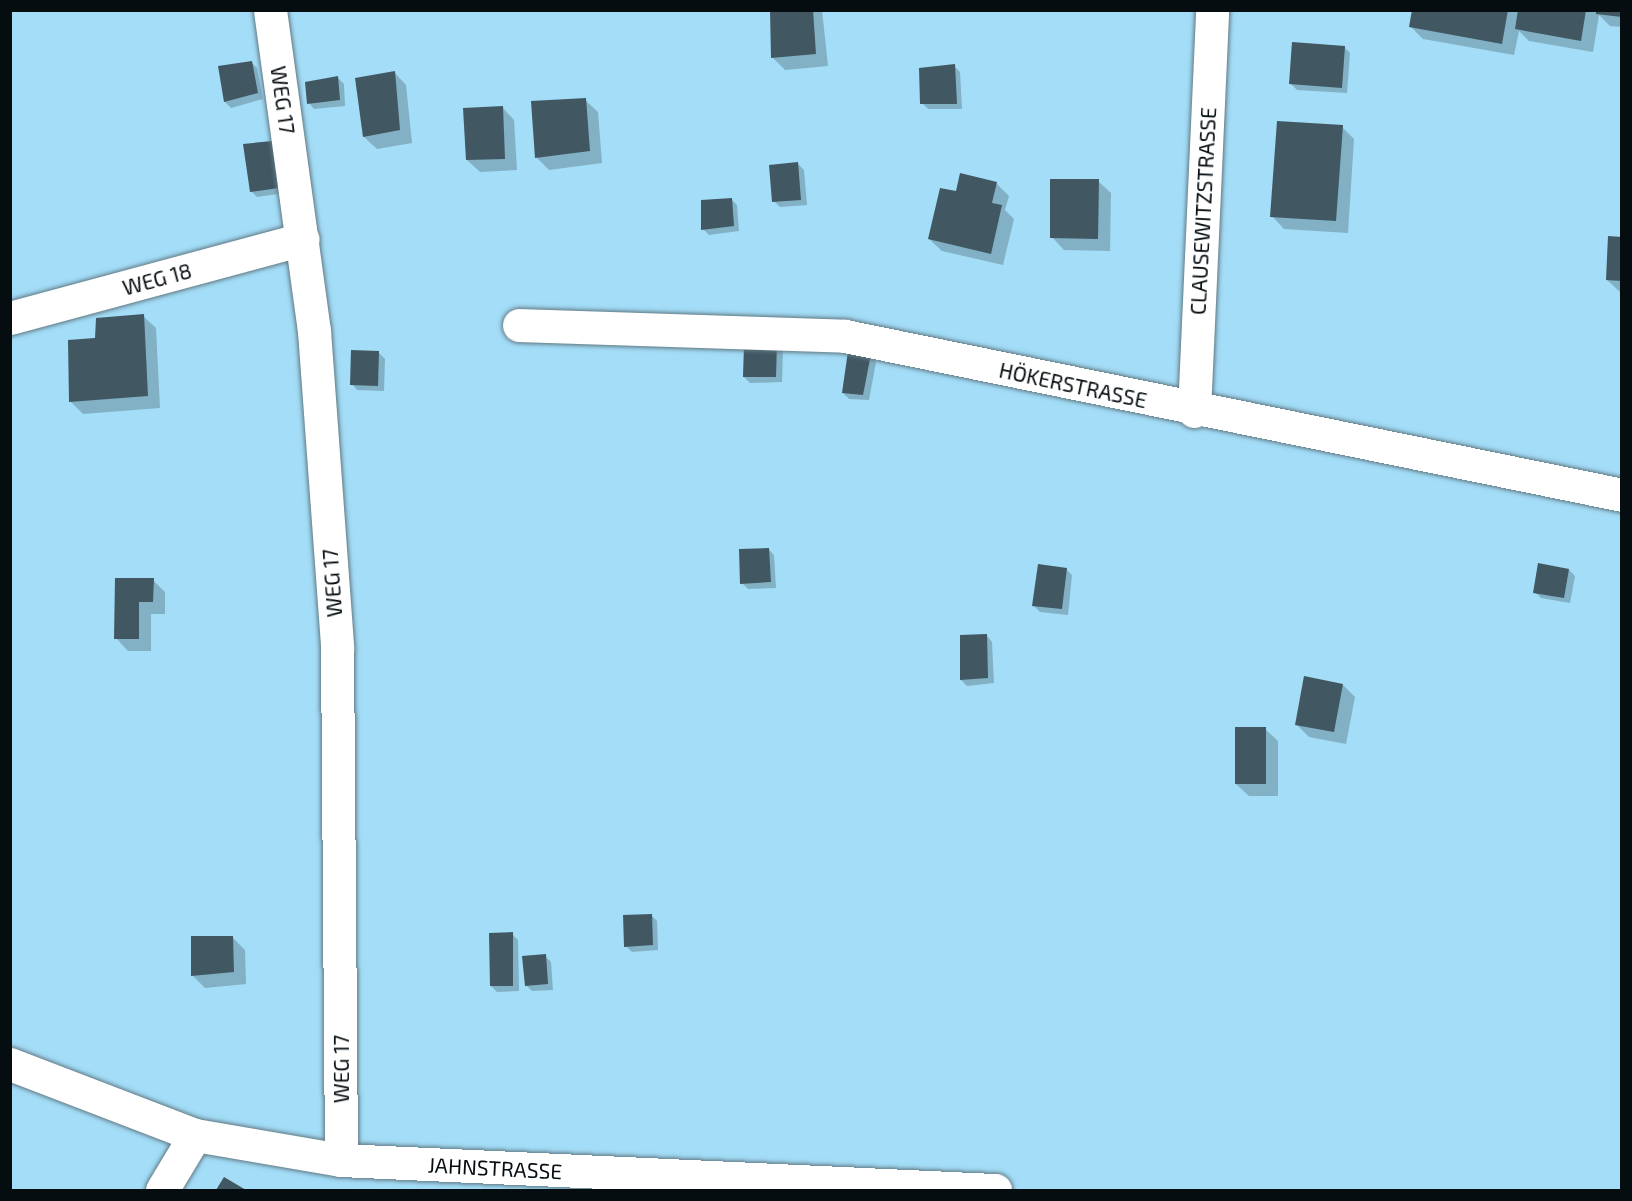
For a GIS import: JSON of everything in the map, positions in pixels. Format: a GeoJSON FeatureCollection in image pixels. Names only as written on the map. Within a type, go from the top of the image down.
{"type":"FeatureCollection","features":[{"type":"Feature","properties":{"kind":"street","name":"WEG 17"},"geometry":{"type":"LineString","coordinates":[[270,10],[314,331],[337,647],[341,1160]]}},
{"type":"Feature","properties":{"kind":"street","name":"CLAUSEWITZSTRASSE"},"geometry":{"type":"LineString","coordinates":[[1194,411],[1212,10]]}},
{"type":"Feature","properties":{"kind":"street","name":"WEG 18"},"geometry":{"type":"LineString","coordinates":[[10,318],[303,239]]}},
{"type":"Feature","properties":{"kind":"street","name":"HÖKERSTRASSE"},"geometry":{"type":"LineString","coordinates":[[519,325],[845,336],[1194,411],[1622,495]]}},
{"type":"Feature","properties":{"kind":"street","name":"JAHNSTRASSE"},"geometry":{"type":"LineString","coordinates":[[10,1064],[195,1135],[341,1160],[995,1191]]}},
{"type":"Feature","properties":{"kind":"street"},"geometry":{"type":"LineString","coordinates":[[162,1191],[195,1135]]}},
{"type":"Feature","properties":{"kind":"shaded area"},"geometry":{"type":"Polygon","coordinates":[[[11,11],[1621,11],[1621,1190],[11,1190],[11,11]]]}},
{"type":"Feature","properties":{"kind":"building"},"geometry":{"type":"Polygon","coordinates":[[[770,10],[813,10],[816,54],[771,58],[770,10]]]}},
{"type":"Feature","properties":{"kind":"building"},"geometry":{"type":"Polygon","coordinates":[[[1412,10],[1508,10],[1502,44],[1409,27],[1412,10]]]}},
{"type":"Feature","properties":{"kind":"building"},"geometry":{"type":"Polygon","coordinates":[[[1518,10],[1586,10],[1581,41],[1515,29],[1518,10]]]}},
{"type":"Feature","properties":{"kind":"building"},"geometry":{"type":"Polygon","coordinates":[[[1596,10],[1622,10],[1622,17],[1596,14],[1596,10]]]}},
{"type":"Feature","properties":{"kind":"building"},"geometry":{"type":"Polygon","coordinates":[[[1292,42],[1345,46],[1342,88],[1289,84],[1292,42]]]}},
{"type":"Feature","properties":{"kind":"building"},"geometry":{"type":"Polygon","coordinates":[[[252,61],[258,93],[224,102],[218,66],[252,61]]]}},
{"type":"Feature","properties":{"kind":"building"},"geometry":{"type":"Polygon","coordinates":[[[955,64],[957,104],[920,104],[919,68],[955,64]]]}},
{"type":"Feature","properties":{"kind":"building"},"geometry":{"type":"Polygon","coordinates":[[[395,71],[400,130],[363,137],[355,78],[395,71]]]}},
{"type":"Feature","properties":{"kind":"building"},"geometry":{"type":"Polygon","coordinates":[[[338,76],[340,100],[307,104],[305,82],[338,76]]]}},
{"type":"Feature","properties":{"kind":"building"},"geometry":{"type":"Polygon","coordinates":[[[586,98],[590,151],[535,158],[531,101],[586,98]]]}},
{"type":"Feature","properties":{"kind":"building"},"geometry":{"type":"Polygon","coordinates":[[[503,106],[505,159],[466,160],[463,108],[503,106]]]}},
{"type":"Feature","properties":{"kind":"building"},"geometry":{"type":"Polygon","coordinates":[[[1277,121],[1343,125],[1336,221],[1270,217],[1277,121]]]}},
{"type":"Feature","properties":{"kind":"building"},"geometry":{"type":"Polygon","coordinates":[[[272,141],[279,188],[250,192],[243,144],[272,141]]]}},
{"type":"Feature","properties":{"kind":"building"},"geometry":{"type":"Polygon","coordinates":[[[798,162],[801,200],[772,202],[769,165],[798,162]]]}},
{"type":"Feature","properties":{"kind":"building"},"geometry":{"type":"Polygon","coordinates":[[[960,173],[997,182],[992,203],[1002,205],[991,254],[928,239],[940,188],[956,191],[960,173]]]}},
{"type":"Feature","properties":{"kind":"building"},"geometry":{"type":"Polygon","coordinates":[[[1050,179],[1099,179],[1098,239],[1050,238],[1050,179]]]}},
{"type":"Feature","properties":{"kind":"building"},"geometry":{"type":"Polygon","coordinates":[[[732,198],[734,226],[701,230],[701,200],[732,198]]]}},
{"type":"Feature","properties":{"kind":"building"},"geometry":{"type":"Polygon","coordinates":[[[1608,236],[1622,237],[1622,281],[1606,280],[1608,236]]]}},
{"type":"Feature","properties":{"kind":"building"},"geometry":{"type":"Polygon","coordinates":[[[144,314],[148,396],[69,402],[68,340],[95,338],[96,318],[144,314]]]}},
{"type":"Feature","properties":{"kind":"building"},"geometry":{"type":"Polygon","coordinates":[[[777,343],[776,377],[743,377],[744,344],[777,343]]]}},
{"type":"Feature","properties":{"kind":"building"},"geometry":{"type":"Polygon","coordinates":[[[351,350],[379,351],[378,386],[350,385],[351,350]]]}},
{"type":"Feature","properties":{"kind":"building"},"geometry":{"type":"Polygon","coordinates":[[[848,351],[871,354],[863,395],[842,393],[848,351]]]}},
{"type":"Feature","properties":{"kind":"building"},"geometry":{"type":"Polygon","coordinates":[[[769,548],[771,582],[740,584],[739,549],[769,548]]]}},
{"type":"Feature","properties":{"kind":"building"},"geometry":{"type":"Polygon","coordinates":[[[1538,563],[1569,569],[1564,598],[1533,593],[1538,563]]]}},
{"type":"Feature","properties":{"kind":"building"},"geometry":{"type":"Polygon","coordinates":[[[1038,564],[1067,568],[1062,609],[1032,606],[1038,564]]]}},
{"type":"Feature","properties":{"kind":"building"},"geometry":{"type":"Polygon","coordinates":[[[115,578],[154,578],[153,602],[139,602],[139,639],[114,639],[115,578]]]}},
{"type":"Feature","properties":{"kind":"building"},"geometry":{"type":"Polygon","coordinates":[[[987,634],[988,678],[960,680],[960,635],[987,634]]]}},
{"type":"Feature","properties":{"kind":"building"},"geometry":{"type":"Polygon","coordinates":[[[1304,676],[1343,684],[1334,732],[1295,725],[1304,676]]]}},
{"type":"Feature","properties":{"kind":"building"},"geometry":{"type":"Polygon","coordinates":[[[1235,727],[1266,727],[1266,784],[1235,784],[1235,727]]]}},
{"type":"Feature","properties":{"kind":"building"},"geometry":{"type":"Polygon","coordinates":[[[652,914],[653,945],[624,947],[623,915],[652,914]]]}},
{"type":"Feature","properties":{"kind":"building"},"geometry":{"type":"Polygon","coordinates":[[[513,932],[513,986],[490,986],[489,933],[513,932]]]}},
{"type":"Feature","properties":{"kind":"building"},"geometry":{"type":"Polygon","coordinates":[[[191,936],[233,936],[234,972],[191,976],[191,936]]]}},
{"type":"Feature","properties":{"kind":"building"},"geometry":{"type":"Polygon","coordinates":[[[546,954],[548,984],[525,986],[522,956],[546,954]]]}},
{"type":"Feature","properties":{"kind":"building"},"geometry":{"type":"Polygon","coordinates":[[[224,1177],[246,1190],[216,1190],[224,1177]]]}}]}
